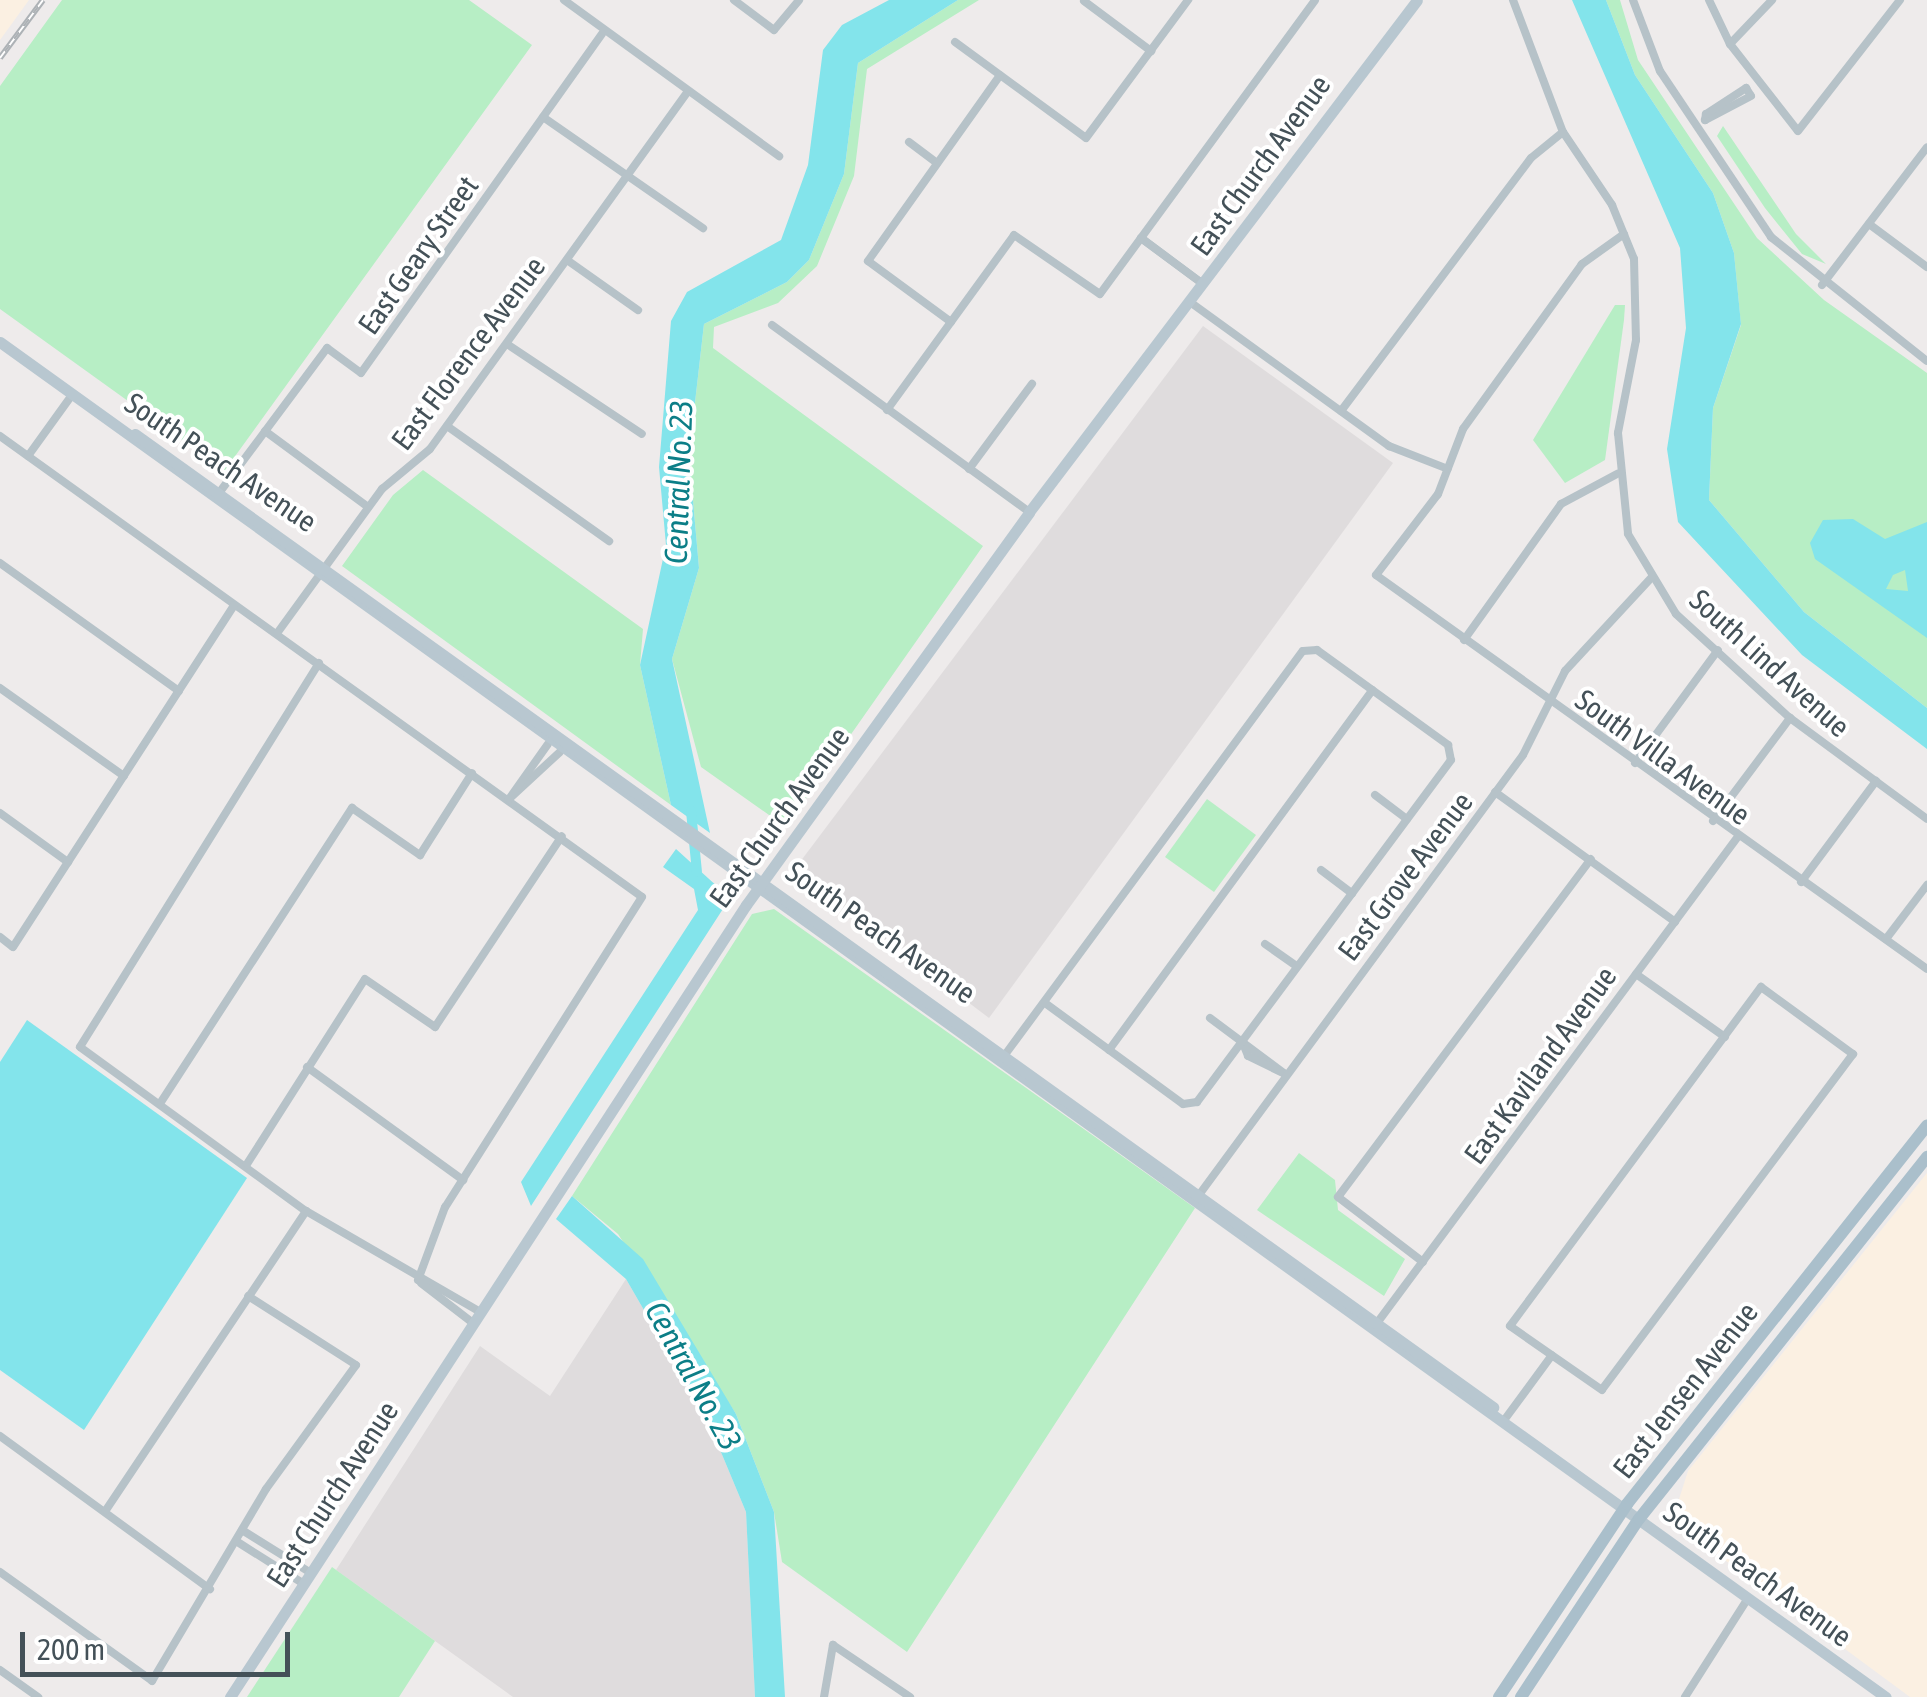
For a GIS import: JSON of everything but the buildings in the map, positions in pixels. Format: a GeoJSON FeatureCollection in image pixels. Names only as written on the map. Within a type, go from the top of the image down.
{"type":"FeatureCollection","features":[{"type":"Feature","properties":{"kind":"main road","name":"East Jensen Avenue"},"geometry":{"type":"LineString","coordinates":[[1499,1697],[1627,1504],[1927,1126]]}},
{"type":"Feature","properties":{"kind":"main road","name":"East Jensen Avenue"},"geometry":{"type":"LineString","coordinates":[[1520,1697],[1639,1520],[1927,1157]]}},
{"type":"Feature","properties":{"kind":"street"},"geometry":{"type":"LineString","coordinates":[[564,0],[602,34],[779,156]]}},
{"type":"Feature","properties":{"kind":"street"},"geometry":{"type":"LineString","coordinates":[[734,0],[774,30],[799,0]]}},
{"type":"Feature","properties":{"kind":"street"},"geometry":{"type":"LineString","coordinates":[[955,42],[1086,138],[1188,0]]}},
{"type":"Feature","properties":{"kind":"street"},"geometry":{"type":"LineString","coordinates":[[887,410],[1014,235],[1100,294],[1315,0]]}},
{"type":"Feature","properties":{"kind":"street","name":"South Lind Avenue"},"geometry":{"type":"LineString","coordinates":[[1514,0],[1564,132],[1624,234],[1638,293],[1618,474],[1628,534],[1650,578],[1790,718],[1927,819]]}},
{"type":"Feature","properties":{"kind":"street"},"geometry":{"type":"LineString","coordinates":[[1632,0],[1646,45],[1771,237],[1822,286],[1927,361]]}},
{"type":"Feature","properties":{"kind":"street"},"geometry":{"type":"LineString","coordinates":[[1709,0],[1755,88],[1798,131],[1900,0]]}},
{"type":"Feature","properties":{"kind":"street"},"geometry":{"type":"LineString","coordinates":[[1730,44],[1772,0]]}},
{"type":"Feature","properties":{"kind":"street"},"geometry":{"type":"LineString","coordinates":[[1084,1],[1151,51]]}},
{"type":"Feature","properties":{"kind":"street","name":"East Church Avenue"},"geometry":{"type":"LineString","coordinates":[[230,1697],[761,885],[1028,512],[1415,1]]}},
{"type":"Feature","properties":{"kind":"street","name":"East Geary Street"},"geometry":{"type":"LineString","coordinates":[[222,489],[328,348],[362,373],[602,34]]}},
{"type":"Feature","properties":{"kind":"street"},"geometry":{"type":"LineString","coordinates":[[951,322],[868,262],[1000,74]]}},
{"type":"Feature","properties":{"kind":"street"},"geometry":{"type":"LineString","coordinates":[[1696,126],[1755,88]]}},
{"type":"Feature","properties":{"kind":"street","name":"East Florence Avenue"},"geometry":{"type":"LineString","coordinates":[[278,632],[368,507],[447,426],[686,93]]}},
{"type":"Feature","properties":{"kind":"street"},"geometry":{"type":"LineString","coordinates":[[544,117],[703,228]]}},
{"type":"Feature","properties":{"kind":"street"},"geometry":{"type":"LineString","coordinates":[[1341,411],[1530,158],[1564,132]]}},
{"type":"Feature","properties":{"kind":"street"},"geometry":{"type":"LineString","coordinates":[[909,142],[938,163]]}},
{"type":"Feature","properties":{"kind":"street"},"geometry":{"type":"LineString","coordinates":[[1822,286],[1927,147]]}},
{"type":"Feature","properties":{"kind":"street"},"geometry":{"type":"LineString","coordinates":[[1869,224],[1927,266]]}},
{"type":"Feature","properties":{"kind":"street"},"geometry":{"type":"LineString","coordinates":[[1190,302],[1410,457],[1448,469],[1463,430],[1582,264],[1624,234]]}},
{"type":"Feature","properties":{"kind":"street"},"geometry":{"type":"LineString","coordinates":[[1141,238],[1203,284]]}},
{"type":"Feature","properties":{"kind":"street"},"geometry":{"type":"LineString","coordinates":[[568,260],[638,310]]}},
{"type":"Feature","properties":{"kind":"street"},"geometry":{"type":"LineString","coordinates":[[772,325],[1028,512]]}},
{"type":"Feature","properties":{"kind":"street","name":"South Peach Avenue"},"geometry":{"type":"LineString","coordinates":[[0,342],[548,744],[702,852],[761,885],[1008,1052],[1380,1319],[1505,1419]]}},
{"type":"Feature","properties":{"kind":"street"},"geometry":{"type":"LineString","coordinates":[[507,344],[642,434]]}},
{"type":"Feature","properties":{"kind":"street"},"geometry":{"type":"LineString","coordinates":[[969,469],[1032,384]]}},
{"type":"Feature","properties":{"kind":"street"},"geometry":{"type":"LineString","coordinates":[[28,456],[72,395]]}},
{"type":"Feature","properties":{"kind":"street","name":"South Peach Avenue"},"geometry":{"type":"LineString","coordinates":[[72,395],[222,489],[327,564],[704,836],[871,971],[1193,1202],[1627,1504],[1639,1520],[1886,1697]]}},
{"type":"Feature","properties":{"kind":"street"},"geometry":{"type":"LineString","coordinates":[[447,426],[609,541]]}},
{"type":"Feature","properties":{"kind":"street"},"geometry":{"type":"LineString","coordinates":[[266,431],[368,507]]}},
{"type":"Feature","properties":{"kind":"street"},"geometry":{"type":"LineString","coordinates":[[0,436],[642,897],[463,1180],[418,1280]]}},
{"type":"Feature","properties":{"kind":"street","name":"South Villa Avenue"},"geometry":{"type":"LineString","coordinates":[[1448,469],[1376,576],[1713,821],[1927,968]]}},
{"type":"Feature","properties":{"kind":"street"},"geometry":{"type":"LineString","coordinates":[[1464,640],[1561,504],[1618,474]]}},
{"type":"Feature","properties":{"kind":"street"},"geometry":{"type":"LineString","coordinates":[[0,564],[179,691]]}},
{"type":"Feature","properties":{"kind":"street","name":"East Grove Avenue"},"geometry":{"type":"LineString","coordinates":[[1193,1202],[1495,792],[1565,670],[1650,578]]}},
{"type":"Feature","properties":{"kind":"street"},"geometry":{"type":"LineString","coordinates":[[0,937],[13,947],[234,605]]}},
{"type":"Feature","properties":{"kind":"street"},"geometry":{"type":"LineString","coordinates":[[1045,1004],[1190,1105],[1407,819],[1452,752],[1372,690],[1292,642]]}},
{"type":"Feature","properties":{"kind":"street"},"geometry":{"type":"LineString","coordinates":[[1008,1052],[1307,649]]}},
{"type":"Feature","properties":{"kind":"street"},"geometry":{"type":"LineString","coordinates":[[1635,763],[1718,650]]}},
{"type":"Feature","properties":{"kind":"street"},"geometry":{"type":"LineString","coordinates":[[319,663],[80,1048],[247,1164],[306,1211],[476,1317]]}},
{"type":"Feature","properties":{"kind":"street"},"geometry":{"type":"LineString","coordinates":[[0,688],[124,776]]}},
{"type":"Feature","properties":{"kind":"street"},"geometry":{"type":"LineString","coordinates":[[1108,1050],[1372,690]]}},
{"type":"Feature","properties":{"kind":"street"},"geometry":{"type":"LineString","coordinates":[[1713,821],[1790,718]]}},
{"type":"Feature","properties":{"kind":"street"},"geometry":{"type":"LineString","coordinates":[[509,799],[548,744],[562,742],[633,786]]}},
{"type":"Feature","properties":{"kind":"street"},"geometry":{"type":"LineString","coordinates":[[509,799],[560,752]]}},
{"type":"Feature","properties":{"kind":"street"},"geometry":{"type":"LineString","coordinates":[[161,1102],[352,808],[420,855],[472,773]]}},
{"type":"Feature","properties":{"kind":"street"},"geometry":{"type":"LineString","coordinates":[[1801,882],[1876,781]]}},
{"type":"Feature","properties":{"kind":"street"},"geometry":{"type":"LineString","coordinates":[[1495,792],[1675,922]]}},
{"type":"Feature","properties":{"kind":"street"},"geometry":{"type":"LineString","coordinates":[[1375,795],[1407,819]]}},
{"type":"Feature","properties":{"kind":"street"},"geometry":{"type":"LineString","coordinates":[[0,813],[68,862]]}},
{"type":"Feature","properties":{"kind":"street"},"geometry":{"type":"LineString","coordinates":[[247,1164],[364,979],[435,1027],[562,836]]}},
{"type":"Feature","properties":{"kind":"street","name":"East Kaviland Avenue"},"geometry":{"type":"LineString","coordinates":[[1380,1319],[1737,838]]}},
{"type":"Feature","properties":{"kind":"street"},"geometry":{"type":"LineString","coordinates":[[1423,1262],[1338,1197],[1592,860]]}},
{"type":"Feature","properties":{"kind":"street"},"geometry":{"type":"LineString","coordinates":[[1321,870],[1352,893]]}},
{"type":"Feature","properties":{"kind":"street"},"geometry":{"type":"LineString","coordinates":[[1886,939],[1927,884]]}},
{"type":"Feature","properties":{"kind":"street"},"geometry":{"type":"LineString","coordinates":[[1266,944],[1297,966]]}},
{"type":"Feature","properties":{"kind":"street"},"geometry":{"type":"LineString","coordinates":[[871,971],[951,1022],[964,1021]]}},
{"type":"Feature","properties":{"kind":"street"},"geometry":{"type":"LineString","coordinates":[[1636,974],[1724,1037]]}},
{"type":"Feature","properties":{"kind":"street"},"geometry":{"type":"LineString","coordinates":[[1761,986],[1853,1054],[1602,1390],[1510,1326],[1724,1037],[1761,986]]}},
{"type":"Feature","properties":{"kind":"street"},"geometry":{"type":"LineString","coordinates":[[1210,1018],[1270,1056],[1285,1074]]}},
{"type":"Feature","properties":{"kind":"street"},"geometry":{"type":"LineString","coordinates":[[1242,1041],[1262,1066],[1285,1074]]}},
{"type":"Feature","properties":{"kind":"street"},"geometry":{"type":"LineString","coordinates":[[1262,1066],[1270,1056]]}},
{"type":"Feature","properties":{"kind":"street"},"geometry":{"type":"LineString","coordinates":[[307,1067],[463,1180]]}},
{"type":"Feature","properties":{"kind":"street"},"geometry":{"type":"LineString","coordinates":[[106,1510],[306,1211]]}},
{"type":"Feature","properties":{"kind":"street"},"geometry":{"type":"LineString","coordinates":[[0,1572],[152,1681],[242,1530],[356,1365],[248,1296]]}},
{"type":"Feature","properties":{"kind":"street"},"geometry":{"type":"LineString","coordinates":[[1505,1419],[1552,1355]]}},
{"type":"Feature","properties":{"kind":"street"},"geometry":{"type":"LineString","coordinates":[[0,1436],[210,1589]]}},
{"type":"Feature","properties":{"kind":"street"},"geometry":{"type":"LineString","coordinates":[[242,1530],[307,1579]]}},
{"type":"Feature","properties":{"kind":"street"},"geometry":{"type":"LineString","coordinates":[[236,1541],[307,1579]]}},
{"type":"Feature","properties":{"kind":"street"},"geometry":{"type":"LineString","coordinates":[[1685,1697],[1748,1598]]}},
{"type":"Feature","properties":{"kind":"street"},"geometry":{"type":"LineString","coordinates":[[824,1697],[832,1645],[909,1697]]}},
{"type":"Feature","properties":{"kind":"street"},"geometry":{"type":"LineString","coordinates":[[0,1670],[38,1697]]}},
{"type":"Feature","properties":{"kind":"shaded area"},"geometry":{"type":"Polygon","coordinates":[[[0,0],[29,0],[0,40],[0,0]]]}},
{"type":"Feature","properties":{"kind":"shaded area"},"geometry":{"type":"Polygon","coordinates":[[[1203,326],[1393,463],[989,1018],[794,870],[1203,326]]]}},
{"type":"Feature","properties":{"kind":"shaded area"},"geometry":{"type":"Polygon","coordinates":[[[1927,1173],[1927,1697],[1910,1697],[1672,1521],[1688,1471],[1927,1173]]]}},
{"type":"Feature","properties":{"kind":"shaded area"},"geometry":{"type":"Polygon","coordinates":[[[626,1279],[708,1421],[746,1512],[755,1697],[513,1697],[336,1570],[480,1346],[550,1396],[626,1279]]]}},
{"type":"Feature","properties":{"kind":"green space"},"geometry":{"type":"Polygon","coordinates":[[[62,0],[469,0],[532,45],[220,477],[217,465],[0,309],[0,86],[62,0]]]}},
{"type":"Feature","properties":{"kind":"green space"},"geometry":{"type":"Polygon","coordinates":[[[958,0],[979,0],[867,69],[854,176],[817,266],[778,303],[714,327],[713,348],[983,546],[786,827],[701,767],[672,659],[699,568],[689,455],[704,324],[787,282],[809,260],[844,174],[858,63],[958,0]]]}},
{"type":"Feature","properties":{"kind":"green space"},"geometry":{"type":"Polygon","coordinates":[[[1606,0],[1620,0],[1638,60],[1757,238],[1824,300],[1927,373],[1927,708],[1804,612],[1709,500],[1713,408],[1741,325],[1734,253],[1713,193],[1635,75],[1606,0]]]}},
{"type":"Feature","properties":{"kind":"green space"},"geometry":{"type":"Polygon","coordinates":[[[1723,126],[1796,234],[1826,264],[1802,254],[1765,208],[1717,136],[1723,126]]]}},
{"type":"Feature","properties":{"kind":"green space"},"geometry":{"type":"Polygon","coordinates":[[[1615,305],[1625,305],[1605,460],[1565,483],[1533,440],[1615,305]]]}},
{"type":"Feature","properties":{"kind":"green space"},"geometry":{"type":"Polygon","coordinates":[[[423,470],[643,629],[640,665],[671,805],[342,566],[393,495],[423,470]]]}},
{"type":"Feature","properties":{"kind":"green space"},"geometry":{"type":"Polygon","coordinates":[[[1207,799],[1256,835],[1214,892],[1165,857],[1207,799]]]}},
{"type":"Feature","properties":{"kind":"green space"},"geometry":{"type":"Polygon","coordinates":[[[774,909],[1195,1208],[907,1652],[782,1562],[774,1512],[736,1414],[618,1234],[572,1196],[752,914],[774,909]]]}},
{"type":"Feature","properties":{"kind":"green space"},"geometry":{"type":"Polygon","coordinates":[[[1299,1153],[1335,1180],[1338,1210],[1405,1259],[1384,1296],[1257,1210],[1299,1153]]]}},
{"type":"Feature","properties":{"kind":"green space"},"geometry":{"type":"Polygon","coordinates":[[[332,1567],[435,1641],[399,1697],[247,1697],[332,1567]]]}},
{"type":"Feature","properties":{"kind":"water"},"geometry":{"type":"Polygon","coordinates":[[[889,0],[958,0],[858,63],[844,174],[809,260],[787,282],[704,324],[689,455],[699,568],[672,659],[710,833],[671,805],[640,665],[666,545],[659,467],[671,321],[687,292],[781,240],[808,165],[823,50],[842,25],[889,0]]]}},
{"type":"Feature","properties":{"kind":"water"},"geometry":{"type":"Polygon","coordinates":[[[1572,0],[1606,0],[1635,75],[1713,193],[1734,253],[1741,324],[1713,408],[1709,500],[1804,612],[1927,708],[1927,749],[1802,655],[1678,522],[1667,449],[1686,328],[1680,248],[1572,0]]]}},
{"type":"Feature","properties":{"kind":"water"},"geometry":{"type":"Polygon","coordinates":[[[1853,519],[1885,539],[1927,522],[1927,638],[1815,559],[1810,543],[1823,520],[1853,519]],[[1905,570],[1893,575],[1886,589],[1908,591],[1905,570]]]}},
{"type":"Feature","properties":{"kind":"water"},"geometry":{"type":"Polygon","coordinates":[[[676,849],[730,898],[531,1206],[521,1182],[698,910],[694,889],[663,867],[676,849]]]}},
{"type":"Feature","properties":{"kind":"water"},"geometry":{"type":"Polygon","coordinates":[[[27,1020],[247,1178],[84,1430],[0,1370],[0,1062],[27,1020]]]}},
{"type":"Feature","properties":{"kind":"water"},"geometry":{"type":"Polygon","coordinates":[[[572,1196],[643,1259],[736,1414],[774,1512],[785,1697],[755,1697],[746,1512],[708,1421],[626,1279],[556,1219],[572,1196]]]}},
{"type":"Feature","properties":{"kind":"waterway","name":"Central No. 23"},"geometry":{"type":"LineString","coordinates":[[691,811],[697,872]]}},
{"type":"Feature","properties":{"kind":"railway"},"geometry":{"type":"LineString","coordinates":[[0,58],[43,0]]}}]}
